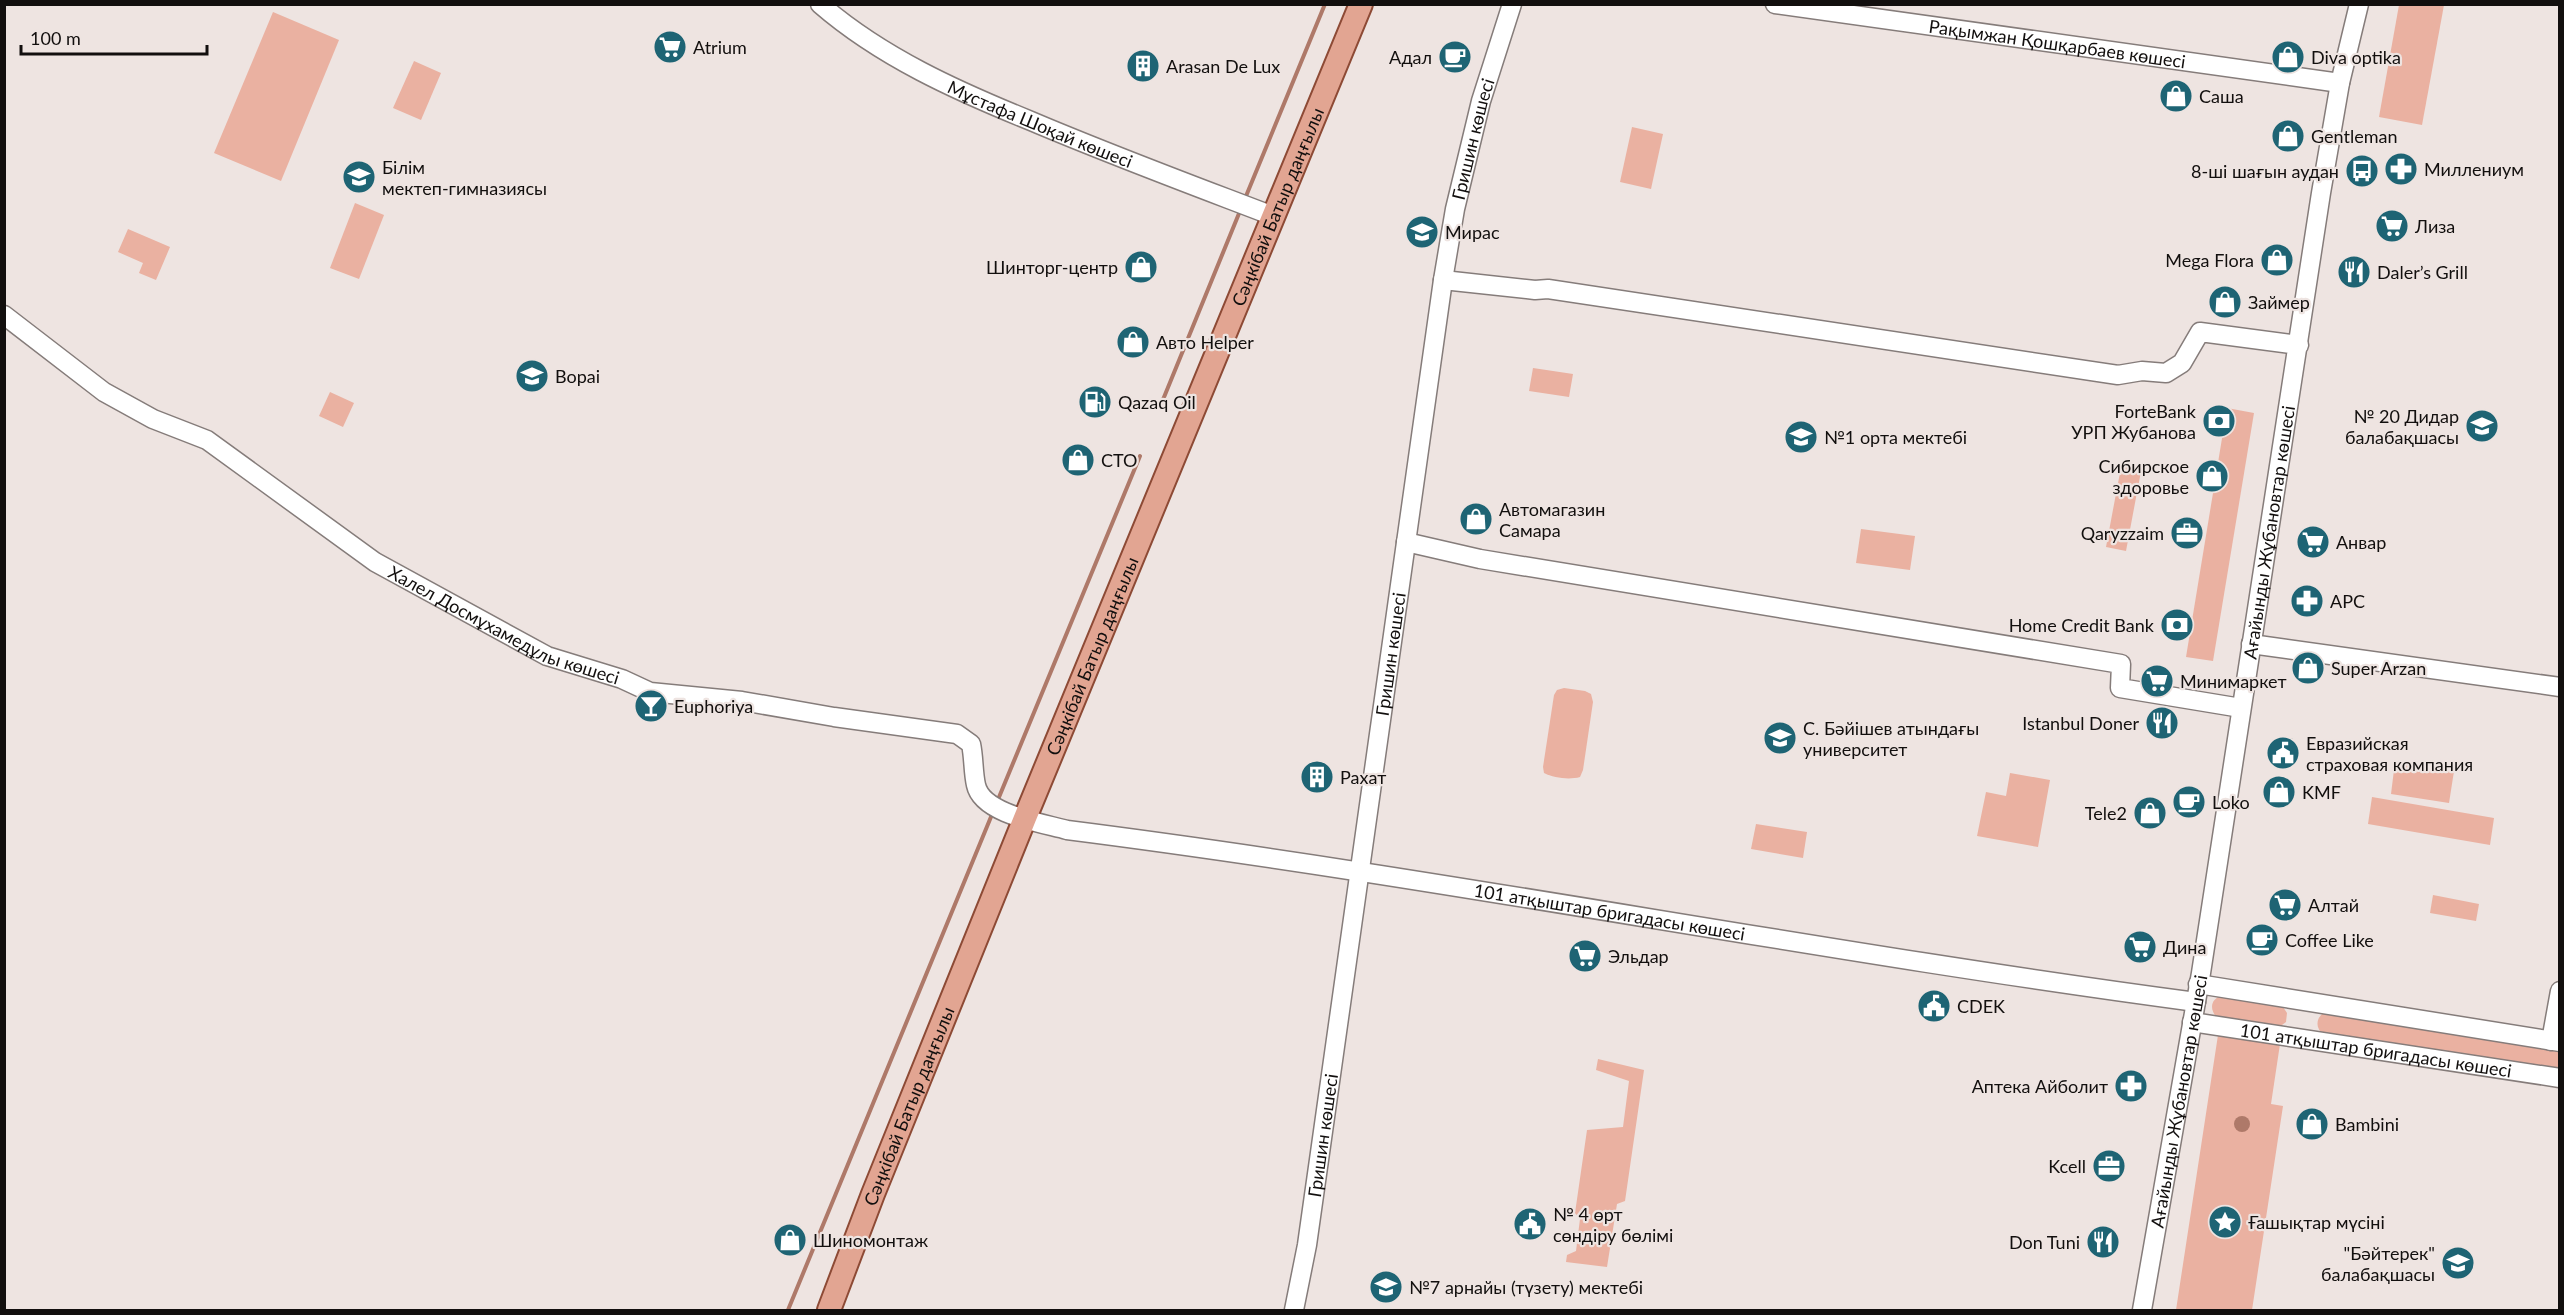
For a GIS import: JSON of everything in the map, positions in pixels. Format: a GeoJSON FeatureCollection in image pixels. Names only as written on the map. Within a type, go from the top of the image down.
{"type":"FeatureCollection","features":[{"type":"Feature","properties":{"kind":"main road","name":"Сәңкібай Батыр даңғылы"},"geometry":{"type":"LineString","coordinates":[[829,1311],[873,1194],[1007,812],[1273,216],[1361,4]]}},
{"type":"Feature","properties":{"kind":"street","name":"Мұстафа Шоқай көшесі"},"geometry":{"type":"LineString","coordinates":[[820,4],[840,22],[900,60],[966,94],[1082,143],[1273,216]]}},
{"type":"Feature","properties":{"kind":"street","name":"Гришин көшесі"},"geometry":{"type":"LineString","coordinates":[[1294,1311],[1307,1245],[1443,280],[1455,209],[1481,100],[1512,4]]}},
{"type":"Feature","properties":{"kind":"street","name":"Рақымжан Қошқарбаев көшесі"},"geometry":{"type":"LineString","coordinates":[[1775,4],[2340,83]]}},
{"type":"Feature","properties":{"kind":"street","name":"Ағайынды Жұбановтар көшесі"},"geometry":{"type":"LineString","coordinates":[[2142,1311],[2197,993],[2340,83],[2359,4]]}},
{"type":"Feature","properties":{"kind":"street"},"geometry":{"type":"LineString","coordinates":[[1443,280],[1558,291],[2118,375],[2142,371],[2166,374],[2182,363],[2200,332],[2299,345]]}},
{"type":"Feature","properties":{"kind":"street","name":"Халел Досмұхамедұлы көшесі"},"geometry":{"type":"LineString","coordinates":[[4,315],[104,392],[153,419],[207,440],[375,562],[547,656],[622,679],[650,692],[742,701],[834,717],[957,734],[971,744],[975,759],[976,786],[983,801],[1007,812]]}},
{"type":"Feature","properties":{"kind":"street"},"geometry":{"type":"LineString","coordinates":[[1406,542],[1480,559],[2121,664],[2120,688],[2241,708]]}},
{"type":"Feature","properties":{"kind":"street"},"geometry":{"type":"LineString","coordinates":[[2251,644],[2559,687]]}},
{"type":"Feature","properties":{"kind":"street","name":"101 атқыштар бригадасы көшесі"},"geometry":{"type":"LineString","coordinates":[[1007,812],[1067,830],[1359,871],[1657,921],[2555,1042]]}},
{"type":"Feature","properties":{"kind":"street"},"geometry":{"type":"LineString","coordinates":[[2555,1042],[2559,990]]}},
{"type":"Feature","properties":{"kind":"street","name":"101 атқыштар бригадасы көшесі"},"geometry":{"type":"LineString","coordinates":[[2192,1022],[2559,1078]]}},
{"type":"Feature","properties":{"kind":"shaded area"},"geometry":{"type":"Polygon","coordinates":[[[2399,5],[2444,5],[2422,125],[2379,117],[2399,5]]]}},
{"type":"Feature","properties":{"kind":"shaded area"},"geometry":{"type":"Polygon","coordinates":[[[273,12],[339,40],[281,181],[214,153],[273,12]]]}},
{"type":"Feature","properties":{"kind":"shaded area"},"geometry":{"type":"Polygon","coordinates":[[[414,61],[441,73],[421,120],[393,108],[414,61]]]}},
{"type":"Feature","properties":{"kind":"shaded area"},"geometry":{"type":"Polygon","coordinates":[[[1632,127],[1663,134],[1651,189],[1620,182],[1632,127]]]}},
{"type":"Feature","properties":{"kind":"shaded area"},"geometry":{"type":"Polygon","coordinates":[[[355,203],[384,215],[359,279],[330,268],[355,203]]]}},
{"type":"Feature","properties":{"kind":"shaded area"},"geometry":{"type":"Polygon","coordinates":[[[128,229],[170,247],[156,280],[139,273],[143,263],[118,252],[128,229]]]}},
{"type":"Feature","properties":{"kind":"shaded area"},"geometry":{"type":"Polygon","coordinates":[[[1533,368],[1573,374],[1569,397],[1529,391],[1533,368]]]}},
{"type":"Feature","properties":{"kind":"shaded area"},"geometry":{"type":"Polygon","coordinates":[[[330,392],[354,403],[343,427],[319,416],[330,392]]]}},
{"type":"Feature","properties":{"kind":"shaded area"},"geometry":{"type":"Polygon","coordinates":[[[2227,408],[2254,413],[2213,661],[2186,657],[2227,408]]]}},
{"type":"Feature","properties":{"kind":"shaded area"},"geometry":{"type":"Polygon","coordinates":[[[2122,462],[2142,466],[2126,551],[2106,547],[2122,462]]]}},
{"type":"Feature","properties":{"kind":"shaded area"},"geometry":{"type":"Polygon","coordinates":[[[1861,529],[1915,536],[1910,570],[1856,563],[1861,529]]]}},
{"type":"Feature","properties":{"kind":"shaded area"},"geometry":{"type":"Polygon","coordinates":[[[1564,688],[1585,691],[1591,694],[1593,702],[1583,770],[1580,777],[1576,778],[1548,775],[1544,773],[1543,767],[1554,695],[1557,690],[1564,688]]]}},
{"type":"Feature","properties":{"kind":"shaded area"},"geometry":{"type":"Polygon","coordinates":[[[2395,762],[2454,771],[2449,803],[2391,794],[2395,762]]]}},
{"type":"Feature","properties":{"kind":"shaded area"},"geometry":{"type":"Polygon","coordinates":[[[2010,773],[2050,780],[2038,847],[1977,836],[1986,792],[2006,796],[2010,773]]]}},
{"type":"Feature","properties":{"kind":"shaded area"},"geometry":{"type":"Polygon","coordinates":[[[2372,797],[2494,818],[2490,845],[2368,824],[2372,797]]]}},
{"type":"Feature","properties":{"kind":"shaded area"},"geometry":{"type":"Polygon","coordinates":[[[1756,824],[1807,832],[1803,858],[1751,849],[1756,824]]]}},
{"type":"Feature","properties":{"kind":"shaded area"},"geometry":{"type":"Polygon","coordinates":[[[2433,895],[2479,904],[2476,921],[2430,913],[2433,895]]]}},
{"type":"Feature","properties":{"kind":"shaded area"},"geometry":{"type":"Polygon","coordinates":[[[2222,995],[2281,1004],[2287,1013],[2286,1022],[2278,1028],[2218,1019],[2213,1012],[2212,1005],[2215,999],[2222,995]]]}},
{"type":"Feature","properties":{"kind":"shaded area"},"geometry":{"type":"Polygon","coordinates":[[[2323,1013],[2559,1049],[2559,1073],[2324,1035],[2317,1024],[2323,1013]]]}},
{"type":"Feature","properties":{"kind":"shaded area"},"geometry":{"type":"Polygon","coordinates":[[[2218,1035],[2280,1044],[2271,1104],[2283,1106],[2252,1310],[2176,1310],[2218,1035]]]}},
{"type":"Feature","properties":{"kind":"shaded area"},"geometry":{"type":"Polygon","coordinates":[[[1598,1059],[1644,1070],[1625,1201],[1617,1204],[1607,1267],[1566,1262],[1567,1255],[1576,1251],[1580,1219],[1575,1213],[1587,1130],[1623,1127],[1629,1081],[1596,1070],[1598,1059]]]}},
{"type":"Feature","properties":{"kind":"shaded area"},"geometry":{"type":"Polygon","coordinates":[[[2239,1116],[2245,1116],[2250,1124],[2248,1130],[2239,1132],[2234,1127],[2234,1121],[2239,1116]]]}},
{"type":"Feature","properties":{"kind":"waterway"},"geometry":{"type":"LineString","coordinates":[[1244,201],[1325,4]]}},
{"type":"Feature","properties":{"kind":"waterway"},"geometry":{"type":"LineString","coordinates":[[1160,407],[1240,211]]}},
{"type":"Feature","properties":{"kind":"waterway"},"geometry":{"type":"LineString","coordinates":[[997,802],[1140,456]]}},
{"type":"Feature","properties":{"kind":"waterway"},"geometry":{"type":"LineString","coordinates":[[788,1310],[993,812]]}},
{"type":"Feature","properties":{"kind":"place","name":"Atrium"},"geometry":{"type":"Point","coordinates":[670,47]}},
{"type":"Feature","properties":{"kind":"place","name":"Адал"},"geometry":{"type":"Point","coordinates":[1455,57]}},
{"type":"Feature","properties":{"kind":"place","name":"Diva optika"},"geometry":{"type":"Point","coordinates":[2288,57]}},
{"type":"Feature","properties":{"kind":"place","name":"Arasan De Lux"},"geometry":{"type":"Point","coordinates":[1143,66]}},
{"type":"Feature","properties":{"kind":"place","name":"Саша"},"geometry":{"type":"Point","coordinates":[2176,96]}},
{"type":"Feature","properties":{"kind":"place","name":"Gentleman"},"geometry":{"type":"Point","coordinates":[2288,136]}},
{"type":"Feature","properties":{"kind":"place","name":"Миллениум"},"geometry":{"type":"Point","coordinates":[2401,169]}},
{"type":"Feature","properties":{"kind":"place","name":"8-ші шағын аудан"},"geometry":{"type":"Point","coordinates":[2362,171]}},
{"type":"Feature","properties":{"kind":"place","name":"Білім мектеп-гимназиясы"},"geometry":{"type":"Point","coordinates":[359,177]}},
{"type":"Feature","properties":{"kind":"place","name":"Лиза"},"geometry":{"type":"Point","coordinates":[2392,226]}},
{"type":"Feature","properties":{"kind":"place","name":"Мирас"},"geometry":{"type":"Point","coordinates":[1422,232]}},
{"type":"Feature","properties":{"kind":"place","name":"Mega Flora"},"geometry":{"type":"Point","coordinates":[2277,260]}},
{"type":"Feature","properties":{"kind":"place","name":"Шинторг-центр"},"geometry":{"type":"Point","coordinates":[1141,267]}},
{"type":"Feature","properties":{"kind":"place","name":"Daler’s Grill"},"geometry":{"type":"Point","coordinates":[2354,272]}},
{"type":"Feature","properties":{"kind":"place","name":"Займер"},"geometry":{"type":"Point","coordinates":[2225,302]}},
{"type":"Feature","properties":{"kind":"place","name":"Авто Helper"},"geometry":{"type":"Point","coordinates":[1133,342]}},
{"type":"Feature","properties":{"kind":"place","name":"Bopai"},"geometry":{"type":"Point","coordinates":[532,376]}},
{"type":"Feature","properties":{"kind":"place","name":"Qazaq Oil"},"geometry":{"type":"Point","coordinates":[1095,402]}},
{"type":"Feature","properties":{"kind":"place","name":"ForteBank УРП Жубанова"},"geometry":{"type":"Point","coordinates":[2219,421]}},
{"type":"Feature","properties":{"kind":"place","name":"№ 20 Дидар балабақшасы"},"geometry":{"type":"Point","coordinates":[2482,426]}},
{"type":"Feature","properties":{"kind":"place","name":"№1 орта мектебі"},"geometry":{"type":"Point","coordinates":[1801,437]}},
{"type":"Feature","properties":{"kind":"place","name":"СТО"},"geometry":{"type":"Point","coordinates":[1078,460]}},
{"type":"Feature","properties":{"kind":"place","name":"Сибирское здоровье"},"geometry":{"type":"Point","coordinates":[2212,476]}},
{"type":"Feature","properties":{"kind":"place","name":"Автомагазин Самара"},"geometry":{"type":"Point","coordinates":[1476,519]}},
{"type":"Feature","properties":{"kind":"place","name":"Qaryzzaim"},"geometry":{"type":"Point","coordinates":[2187,533]}},
{"type":"Feature","properties":{"kind":"place","name":"Анвар"},"geometry":{"type":"Point","coordinates":[2313,542]}},
{"type":"Feature","properties":{"kind":"place","name":"АРС"},"geometry":{"type":"Point","coordinates":[2307,601]}},
{"type":"Feature","properties":{"kind":"place","name":"Home Credit Bank"},"geometry":{"type":"Point","coordinates":[2177,625]}},
{"type":"Feature","properties":{"kind":"place","name":"Super Arzan"},"geometry":{"type":"Point","coordinates":[2308,668]}},
{"type":"Feature","properties":{"kind":"place","name":"Минимаркет"},"geometry":{"type":"Point","coordinates":[2157,681]}},
{"type":"Feature","properties":{"kind":"place","name":"Euphoriya"},"geometry":{"type":"Point","coordinates":[651,706]}},
{"type":"Feature","properties":{"kind":"place","name":"Istanbul Doner"},"geometry":{"type":"Point","coordinates":[2162,723]}},
{"type":"Feature","properties":{"kind":"place","name":"С. Бәйішев атындағы университет"},"geometry":{"type":"Point","coordinates":[1780,738]}},
{"type":"Feature","properties":{"kind":"place","name":"Евразийская страховая компания"},"geometry":{"type":"Point","coordinates":[2283,753]}},
{"type":"Feature","properties":{"kind":"place","name":"Рахат"},"geometry":{"type":"Point","coordinates":[1317,777]}},
{"type":"Feature","properties":{"kind":"place","name":"KMF"},"geometry":{"type":"Point","coordinates":[2279,792]}},
{"type":"Feature","properties":{"kind":"place","name":"Loko"},"geometry":{"type":"Point","coordinates":[2189,802]}},
{"type":"Feature","properties":{"kind":"place","name":"Tele2"},"geometry":{"type":"Point","coordinates":[2150,813]}},
{"type":"Feature","properties":{"kind":"place","name":"Алтай"},"geometry":{"type":"Point","coordinates":[2285,905]}},
{"type":"Feature","properties":{"kind":"place","name":"Coffee Like"},"geometry":{"type":"Point","coordinates":[2262,940]}},
{"type":"Feature","properties":{"kind":"place","name":"Дина"},"geometry":{"type":"Point","coordinates":[2140,947]}},
{"type":"Feature","properties":{"kind":"place","name":"Эльдар"},"geometry":{"type":"Point","coordinates":[1585,956]}},
{"type":"Feature","properties":{"kind":"place","name":"CDEK"},"geometry":{"type":"Point","coordinates":[1934,1006]}},
{"type":"Feature","properties":{"kind":"place","name":"Аптека Айболит"},"geometry":{"type":"Point","coordinates":[2131,1086]}},
{"type":"Feature","properties":{"kind":"place","name":"Bambini"},"geometry":{"type":"Point","coordinates":[2312,1124]}},
{"type":"Feature","properties":{"kind":"place","name":"Kcell"},"geometry":{"type":"Point","coordinates":[2109,1166]}},
{"type":"Feature","properties":{"kind":"place","name":"Ғашықтар мүсіні"},"geometry":{"type":"Point","coordinates":[2225,1222]}},
{"type":"Feature","properties":{"kind":"place","name":"№ 4 өрт сөндіру бөлімі"},"geometry":{"type":"Point","coordinates":[1530,1224]}},
{"type":"Feature","properties":{"kind":"place","name":"Шиномонтаж"},"geometry":{"type":"Point","coordinates":[790,1240]}},
{"type":"Feature","properties":{"kind":"place","name":"Don Tuni"},"geometry":{"type":"Point","coordinates":[2103,1242]}},
{"type":"Feature","properties":{"kind":"place","name":"\"Бәйтерек\" балабақшасы"},"geometry":{"type":"Point","coordinates":[2458,1263]}},
{"type":"Feature","properties":{"kind":"place","name":"№7 арнайы (түзету) мектебі"},"geometry":{"type":"Point","coordinates":[1386,1287]}}]}
